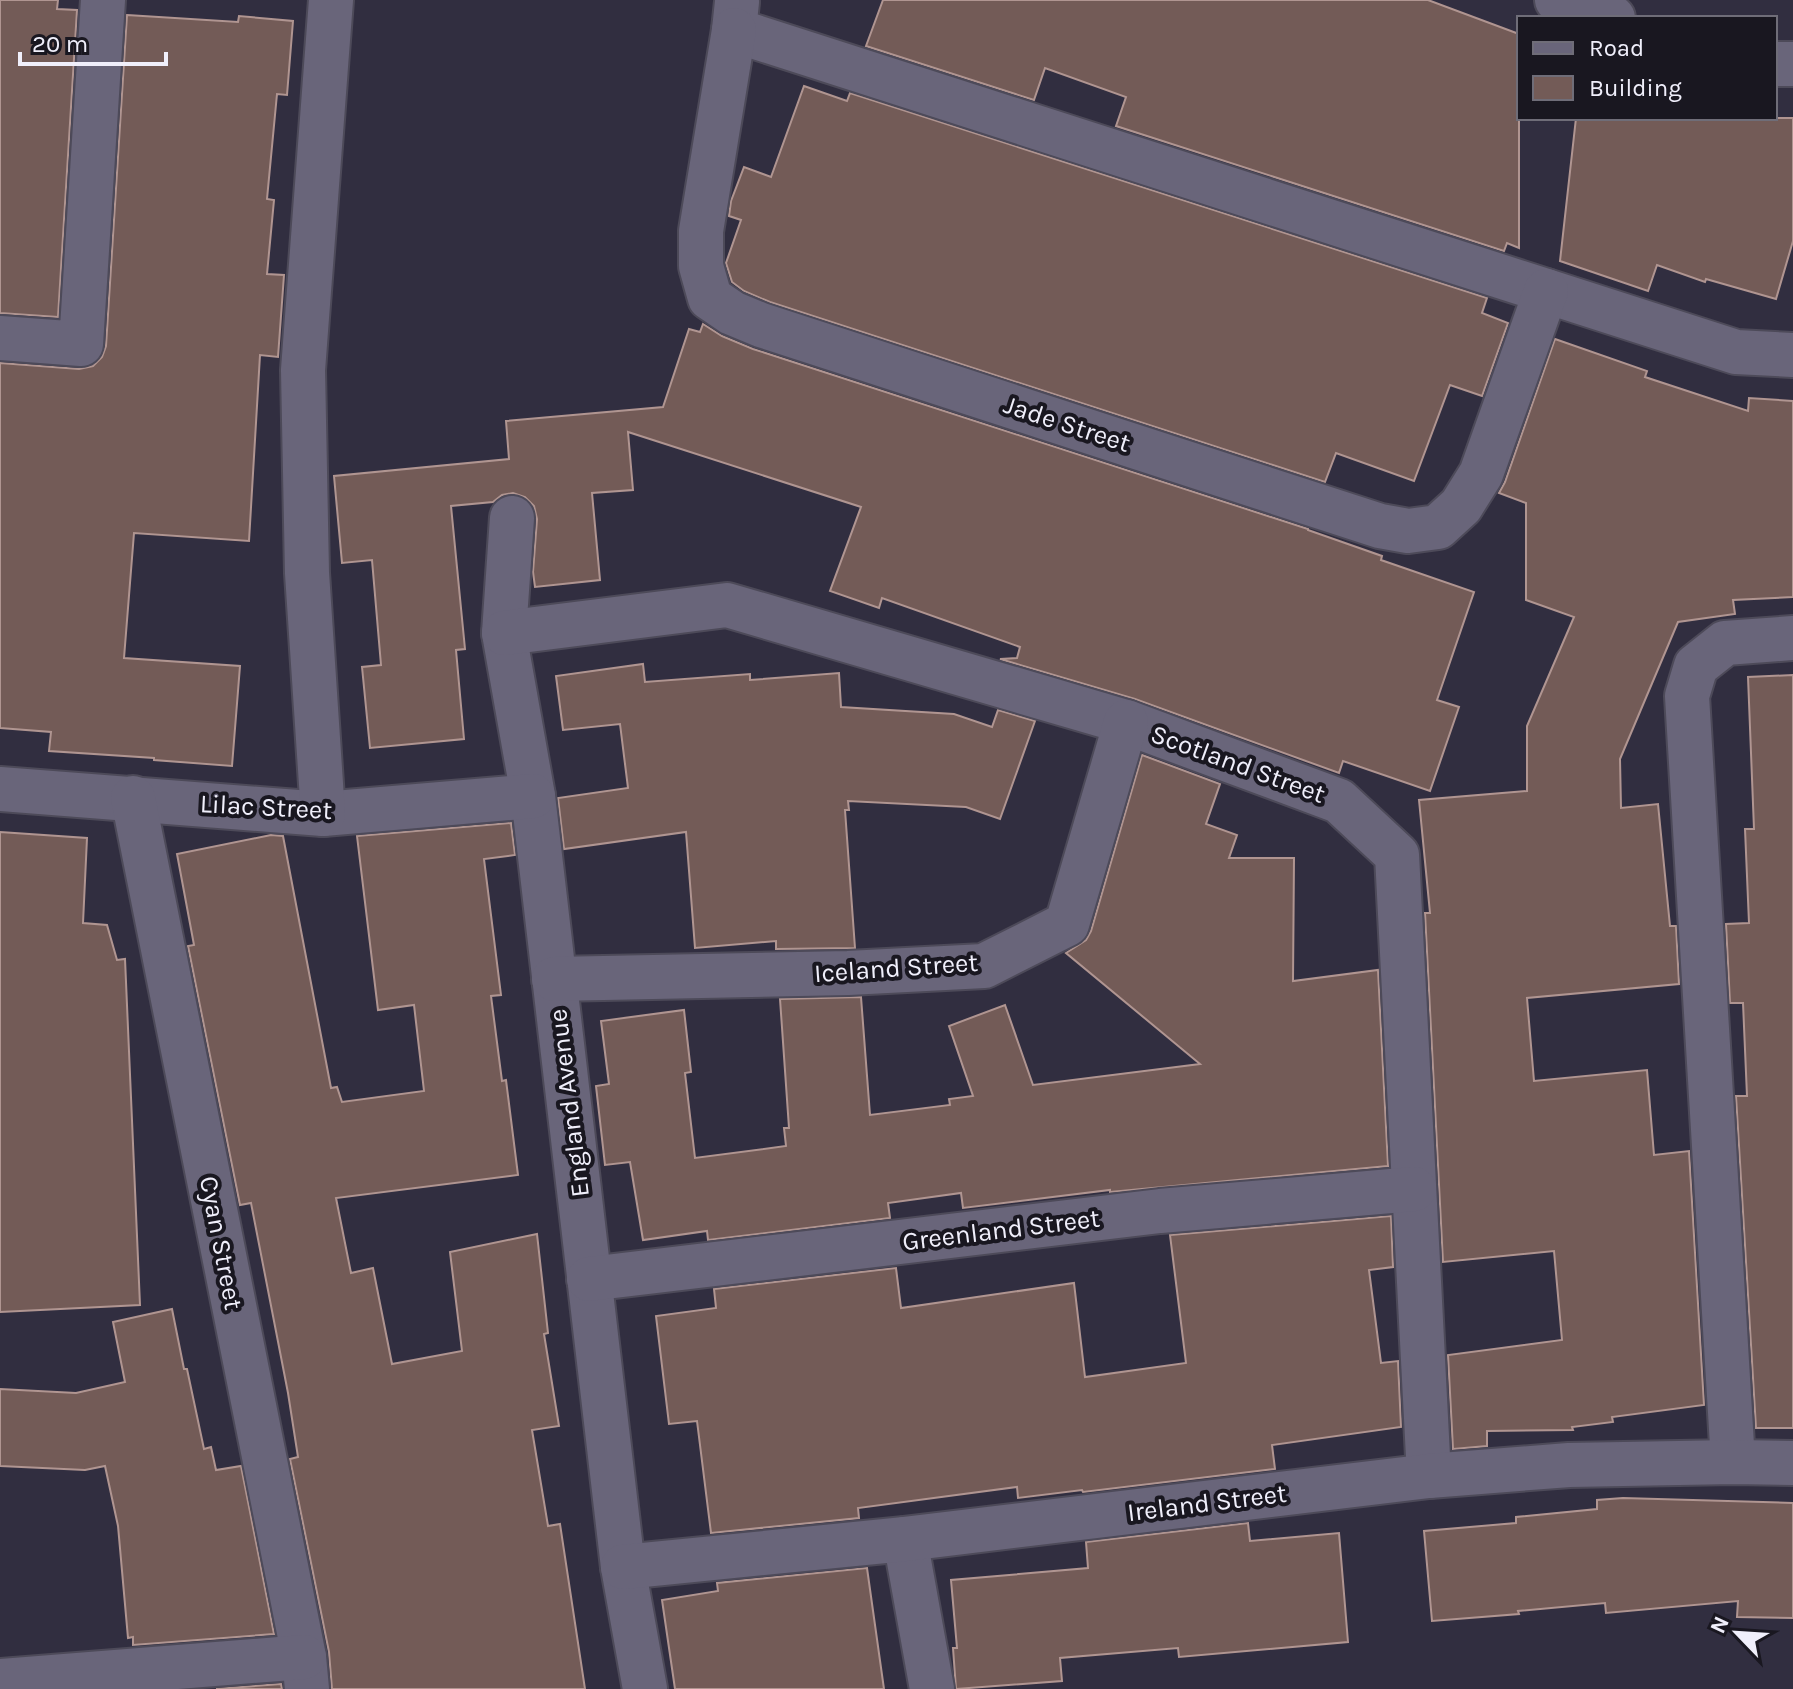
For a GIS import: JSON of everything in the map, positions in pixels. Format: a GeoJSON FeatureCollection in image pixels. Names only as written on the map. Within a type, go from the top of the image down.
{"type":"FeatureCollection","features":[{"type":"Feature","properties":{"kind":"street"},"geometry":{"type":"LineString","coordinates":[[0,338],[81,344],[103,0]]}},
{"type":"Feature","properties":{"kind":"street"},"geometry":{"type":"LineString","coordinates":[[323,814],[307,573],[303,370],[331,0]]}},
{"type":"Feature","properties":{"kind":"street"},"geometry":{"type":"LineString","coordinates":[[1557,0],[1607,16]]}},
{"type":"Feature","properties":{"kind":"street"},"geometry":{"type":"LineString","coordinates":[[736,15],[1546,291],[1736,352],[1793,355]]}},
{"type":"Feature","properties":{"kind":"street","name":"Jade Street"},"geometry":{"type":"LineString","coordinates":[[736,15],[701,231],[701,266],[710,298],[732,313],[761,325],[1380,526],[1408,531],[1438,527],[1461,506],[1481,474],[1546,291]]}},
{"type":"Feature","properties":{"kind":"street","name":"England Avenue"},"geometry":{"type":"LineString","coordinates":[[512,518],[504,633],[533,796],[623,1567],[645,1689]]}},
{"type":"Feature","properties":{"kind":"street","name":"Scotland Street"},"geometry":{"type":"LineString","coordinates":[[504,633],[727,605],[1126,722],[1339,801],[1397,855],[1429,1476]]}},
{"type":"Feature","properties":{"kind":"street"},"geometry":{"type":"LineString","coordinates":[[1733,1462],[1687,696],[1696,666],[1725,643],[1793,638]]}},
{"type":"Feature","properties":{"kind":"street","name":"Iceland Street"},"geometry":{"type":"LineString","coordinates":[[554,979],[848,973],[984,966],[1067,924],[1126,722]]}},
{"type":"Feature","properties":{"kind":"street","name":"Lilac Street"},"geometry":{"type":"LineString","coordinates":[[0,789],[323,814],[533,796]]}},
{"type":"Feature","properties":{"kind":"street","name":"Cyan Street"},"geometry":{"type":"LineString","coordinates":[[133,798],[306,1673]]}},
{"type":"Feature","properties":{"kind":"street","name":"Greenland Street"},"geometry":{"type":"LineString","coordinates":[[589,1279],[1160,1211],[1414,1189]]}},
{"type":"Feature","properties":{"kind":"street","name":"Ireland Street"},"geometry":{"type":"LineString","coordinates":[[623,1567],[905,1539],[1429,1476],[1569,1465],[1793,1463]]}},
{"type":"Feature","properties":{"kind":"street"},"geometry":{"type":"LineString","coordinates":[[905,1539],[932,1689]]}},
{"type":"Feature","properties":{"kind":"street"},"geometry":{"type":"LineString","coordinates":[[0,1681],[306,1673]]}},
{"type":"Feature","properties":{"kind":"building"},"geometry":{"type":"Polygon","coordinates":[[[0,0],[58,0],[57,9],[77,10],[58,317],[0,313],[0,0]]]}},
{"type":"Feature","properties":{"kind":"building"},"geometry":{"type":"Polygon","coordinates":[[[883,0],[1428,0],[1517,33],[1519,248],[1507,243],[1504,251],[1116,126],[1126,97],[1045,68],[1034,100],[866,46],[883,0]]]}},
{"type":"Feature","properties":{"kind":"building"},"geometry":{"type":"Polygon","coordinates":[[[127,15],[238,22],[239,16],[293,21],[287,95],[277,94],[267,199],[274,200],[267,274],[284,275],[278,357],[260,355],[249,541],[134,533],[124,658],[240,666],[232,766],[49,751],[51,732],[0,728],[0,363],[79,369],[93,366],[102,357],[106,346],[127,15]]]}},
{"type":"Feature","properties":{"kind":"building"},"geometry":{"type":"Polygon","coordinates":[[[804,86],[847,101],[850,93],[1487,298],[1482,313],[1508,323],[1482,396],[1450,385],[1414,481],[1336,453],[1325,482],[744,291],[732,282],[726,263],[741,220],[729,216],[731,201],[744,167],[771,177],[804,86]]]}},
{"type":"Feature","properties":{"kind":"building"},"geometry":{"type":"Polygon","coordinates":[[[1793,118],[1793,241],[1776,299],[1706,279],[1705,282],[1657,265],[1648,291],[1560,261],[1576,120],[1793,118]]]}},
{"type":"Feature","properties":{"kind":"building"},"geometry":{"type":"Polygon","coordinates":[[[703,324],[753,349],[1308,529],[1382,556],[1381,560],[1474,592],[1437,700],[1459,707],[1430,791],[1343,761],[1339,773],[1135,699],[1000,659],[1017,658],[1020,647],[882,598],[879,608],[830,591],[861,507],[628,432],[633,490],[592,493],[600,580],[535,587],[533,572],[537,519],[534,506],[525,497],[513,493],[502,495],[493,502],[451,506],[465,649],[456,650],[464,739],[370,748],[362,667],[381,665],[372,560],[342,563],[334,476],[509,459],[506,421],[663,407],[689,329],[700,332],[703,324]]]}},
{"type":"Feature","properties":{"kind":"building"},"geometry":{"type":"Polygon","coordinates":[[[1555,339],[1647,371],[1645,377],[1748,411],[1749,398],[1793,401],[1793,597],[1733,600],[1735,614],[1678,622],[1620,759],[1621,808],[1658,804],[1670,926],[1676,926],[1679,984],[1527,998],[1534,1081],[1647,1070],[1654,1155],[1689,1151],[1704,1405],[1612,1417],[1613,1422],[1572,1427],[1573,1430],[1487,1431],[1487,1446],[1453,1449],[1448,1355],[1562,1340],[1554,1251],[1443,1262],[1425,913],[1430,913],[1419,800],[1527,791],[1527,726],[1574,617],[1526,600],[1526,503],[1499,493],[1555,339]]]}},
{"type":"Feature","properties":{"kind":"building"},"geometry":{"type":"Polygon","coordinates":[[[643,664],[645,682],[750,674],[750,680],[839,673],[841,707],[954,714],[992,727],[998,710],[1035,721],[1000,819],[966,807],[848,801],[849,810],[845,810],[855,948],[776,949],[776,941],[695,948],[686,832],[564,849],[558,798],[628,788],[620,724],[563,730],[556,676],[643,664]]]}},
{"type":"Feature","properties":{"kind":"building"},"geometry":{"type":"Polygon","coordinates":[[[1793,675],[1793,1428],[1756,1428],[1736,1096],[1747,1096],[1743,1003],[1730,1003],[1726,924],[1749,923],[1745,829],[1754,829],[1748,677],[1793,675]]]}},
{"type":"Feature","properties":{"kind":"building"},"geometry":{"type":"Polygon","coordinates":[[[1142,755],[1220,784],[1206,824],[1237,835],[1229,858],[1294,858],[1293,981],[1378,970],[1388,1166],[1110,1190],[963,1208],[961,1193],[888,1203],[890,1218],[708,1240],[707,1231],[643,1240],[630,1162],[605,1165],[596,1086],[609,1084],[601,1021],[684,1010],[691,1072],[685,1073],[695,1158],[786,1146],[784,1128],[789,1128],[780,999],[861,997],[870,1115],[950,1105],[949,1099],[973,1096],[949,1026],[1005,1005],[1033,1085],[1200,1064],[1066,953],[1086,940],[1091,931],[1142,755]]]}},
{"type":"Feature","properties":{"kind":"building"},"geometry":{"type":"Polygon","coordinates":[[[511,823],[515,855],[484,859],[501,995],[491,996],[518,1175],[336,1198],[351,1273],[373,1268],[392,1364],[462,1351],[450,1252],[537,1234],[548,1333],[544,1334],[559,1426],[532,1430],[548,1526],[560,1524],[585,1689],[332,1689],[329,1652],[290,1459],[298,1457],[288,1393],[251,1203],[240,1205],[188,946],[194,945],[177,854],[271,835],[283,836],[331,1088],[337,1087],[342,1102],[424,1091],[414,1005],[378,1010],[357,836],[511,823]]]}},
{"type":"Feature","properties":{"kind":"building"},"geometry":{"type":"Polygon","coordinates":[[[0,832],[87,838],[83,923],[107,925],[117,960],[125,959],[140,1305],[0,1312],[0,832]]]}},
{"type":"Feature","properties":{"kind":"building"},"geometry":{"type":"Polygon","coordinates":[[[1391,1216],[1393,1267],[1369,1270],[1381,1363],[1398,1361],[1401,1427],[1272,1445],[1275,1469],[1018,1498],[1017,1487],[858,1508],[859,1518],[711,1533],[697,1421],[669,1424],[656,1316],[716,1308],[714,1289],[896,1268],[901,1308],[1074,1283],[1085,1377],[1186,1363],[1170,1235],[1391,1216]]]}},
{"type":"Feature","properties":{"kind":"building"},"geometry":{"type":"Polygon","coordinates":[[[172,1309],[204,1449],[211,1447],[216,1470],[241,1466],[274,1634],[133,1645],[133,1637],[128,1638],[118,1526],[105,1466],[85,1470],[0,1466],[0,1389],[76,1393],[125,1382],[113,1322],[172,1309]]]}},
{"type":"Feature","properties":{"kind":"building"},"geometry":{"type":"Polygon","coordinates":[[[1597,1500],[1793,1503],[1793,1618],[1737,1617],[1738,1601],[1606,1613],[1605,1603],[1432,1621],[1424,1531],[1516,1523],[1516,1517],[1597,1509],[1597,1500]]]}},
{"type":"Feature","properties":{"kind":"building"},"geometry":{"type":"Polygon","coordinates":[[[1248,1523],[1250,1541],[1339,1533],[1348,1642],[1179,1657],[1178,1648],[1060,1658],[1062,1681],[956,1689],[953,1648],[957,1648],[951,1580],[1088,1568],[1086,1542],[1248,1523]]]}},
{"type":"Feature","properties":{"kind":"building"},"geometry":{"type":"Polygon","coordinates":[[[867,1568],[884,1689],[675,1689],[662,1600],[718,1591],[717,1583],[867,1568]]]}},
{"type":"Feature","properties":{"kind":"building"},"geometry":{"type":"Polygon","coordinates":[[[281,1684],[282,1689],[216,1689],[281,1684]]]}}]}
